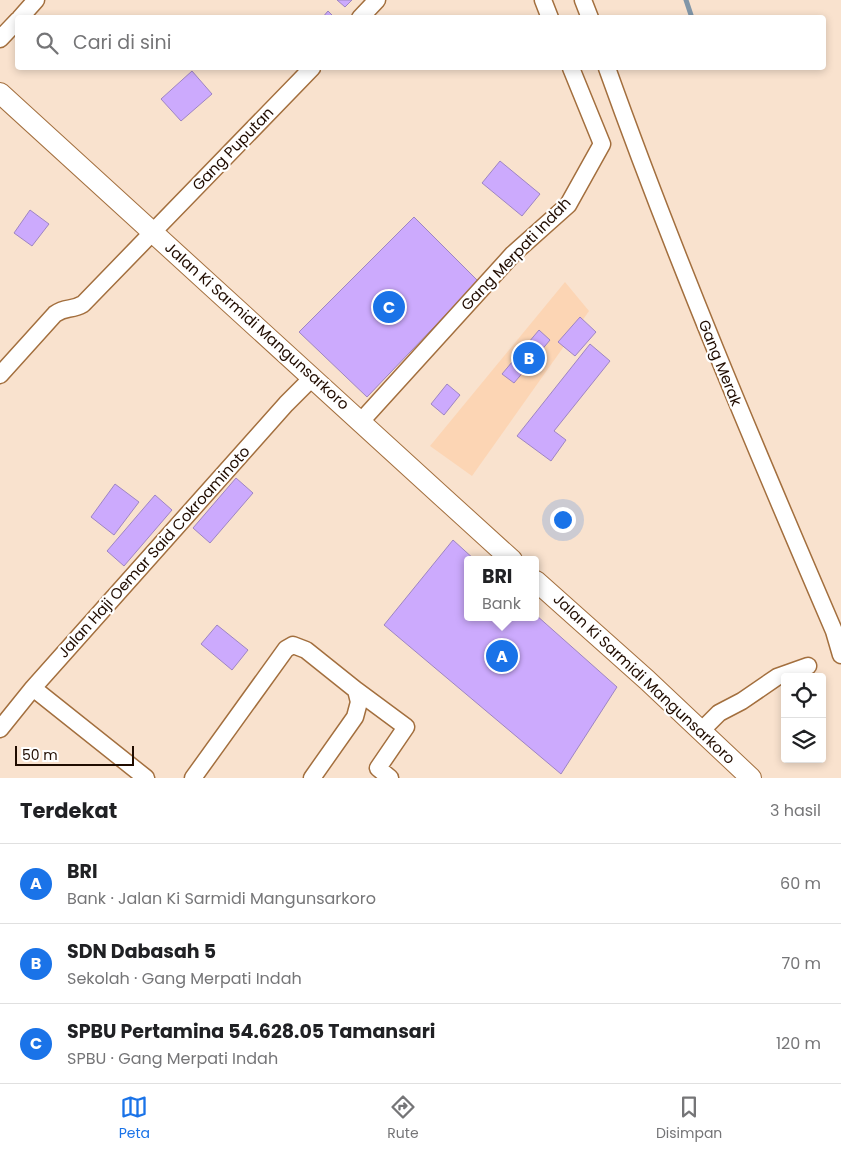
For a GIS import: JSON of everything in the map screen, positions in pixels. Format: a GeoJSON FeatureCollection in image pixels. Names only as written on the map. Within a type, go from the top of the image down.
{"type":"FeatureCollection","features":[{"type":"Feature","properties":{"kind":"main road","name":"Jalan Ki Sarmidi Mangunsarkoro"},"geometry":{"type":"LineString","coordinates":[[0,93],[508,556]]}},
{"type":"Feature","properties":{"kind":"main road","name":"Jalan Ki Sarmidi Mangunsarkoro"},"geometry":{"type":"LineString","coordinates":[[539,584],[647,680],[751,778]]}},
{"type":"Feature","properties":{"kind":"street"},"geometry":{"type":"LineString","coordinates":[[22,15],[36,0]]}},
{"type":"Feature","properties":{"kind":"street"},"geometry":{"type":"LineString","coordinates":[[363,15],[377,0]]}},
{"type":"Feature","properties":{"kind":"street"},"geometry":{"type":"LineString","coordinates":[[543,0],[549,15]]}},
{"type":"Feature","properties":{"kind":"street"},"geometry":{"type":"LineString","coordinates":[[584,0],[589,15]]}},
{"type":"Feature","properties":{"kind":"street"},"geometry":{"type":"LineString","coordinates":[[0,39],[15,22]]}},
{"type":"Feature","properties":{"kind":"street","name":"Gang Puputan"},"geometry":{"type":"LineString","coordinates":[[0,376],[55,314],[63,308],[74,309],[83,304],[310,70]]}},
{"type":"Feature","properties":{"kind":"street","name":"Gang Merpati Indah"},"geometry":{"type":"LineString","coordinates":[[364,418],[513,254],[568,205],[602,144],[572,70]]}},
{"type":"Feature","properties":{"kind":"street","name":"Gang Merak"},"geometry":{"type":"LineString","coordinates":[[608,70],[662,216],[730,388],[834,631],[841,654]]}},
{"type":"Feature","properties":{"kind":"street","name":"Jalan Haji Oemar Said Cokroaminoto"},"geometry":{"type":"LineString","coordinates":[[1,727],[33,688],[311,378]]}},
{"type":"Feature","properties":{"kind":"street"},"geometry":{"type":"LineString","coordinates":[[194,778],[286,649],[293,644],[306,650],[406,727],[378,768],[390,778]]}},
{"type":"Feature","properties":{"kind":"street"},"geometry":{"type":"LineString","coordinates":[[701,731],[719,713],[742,701],[777,678],[808,666]]}},
{"type":"Feature","properties":{"kind":"street"},"geometry":{"type":"LineString","coordinates":[[33,688],[146,778]]}},
{"type":"Feature","properties":{"kind":"street"},"geometry":{"type":"LineString","coordinates":[[312,778],[355,717],[359,702],[356,690]]}},
{"type":"Feature","properties":{"kind":"shaded area"},"geometry":{"type":"Polygon","coordinates":[[[565,282],[589,311],[472,476],[430,446],[565,282]]]}},
{"type":"Feature","properties":{"kind":"building"},"geometry":{"type":"Polygon","coordinates":[[[337,0],[352,0],[345,7],[337,0]]]}},
{"type":"Feature","properties":{"kind":"building"},"geometry":{"type":"Polygon","coordinates":[[[192,71],[212,94],[181,121],[161,99],[192,71]]]}},
{"type":"Feature","properties":{"kind":"building"},"geometry":{"type":"Polygon","coordinates":[[[500,161],[540,194],[522,216],[482,183],[500,161]]]}},
{"type":"Feature","properties":{"kind":"building"},"geometry":{"type":"Polygon","coordinates":[[[30,210],[49,224],[32,246],[14,233],[30,210]]]}},
{"type":"Feature","properties":{"kind":"building"},"geometry":{"type":"Polygon","coordinates":[[[414,217],[478,281],[367,397],[299,332],[414,217]]]}},
{"type":"Feature","properties":{"kind":"building"},"geometry":{"type":"Polygon","coordinates":[[[580,317],[596,332],[575,356],[558,342],[580,317]]]}},
{"type":"Feature","properties":{"kind":"building"},"geometry":{"type":"Polygon","coordinates":[[[539,330],[550,340],[514,383],[502,374],[539,330]]]}},
{"type":"Feature","properties":{"kind":"building"},"geometry":{"type":"Polygon","coordinates":[[[590,344],[610,361],[554,431],[566,440],[551,461],[517,436],[590,344]]]}},
{"type":"Feature","properties":{"kind":"building"},"geometry":{"type":"Polygon","coordinates":[[[447,384],[460,395],[444,415],[431,404],[447,384]]]}},
{"type":"Feature","properties":{"kind":"building"},"geometry":{"type":"Polygon","coordinates":[[[236,478],[253,493],[210,543],[193,528],[236,478]]]}},
{"type":"Feature","properties":{"kind":"building"},"geometry":{"type":"Polygon","coordinates":[[[115,484],[139,502],[114,535],[91,517],[115,484]]]}},
{"type":"Feature","properties":{"kind":"building"},"geometry":{"type":"Polygon","coordinates":[[[155,495],[172,510],[124,566],[107,551],[155,495]]]}},
{"type":"Feature","properties":{"kind":"building"},"geometry":{"type":"Polygon","coordinates":[[[453,540],[471,556],[464,556],[464,621],[539,621],[539,618],[617,687],[561,774],[384,625],[453,540]]]}},
{"type":"Feature","properties":{"kind":"building"},"geometry":{"type":"Polygon","coordinates":[[[217,625],[248,650],[232,670],[201,644],[217,625]]]}},
{"type":"Feature","properties":{"kind":"waterway"},"geometry":{"type":"LineString","coordinates":[[686,0],[691,15]]}},
{"type":"Feature","properties":{"kind":"place","name":"SPBU Pertamina 54.628.05 Tamansari"},"geometry":{"type":"Point","coordinates":[389,307]}},
{"type":"Feature","properties":{"kind":"place","name":"SDN Dabasah 5"},"geometry":{"type":"Point","coordinates":[529,358]}},
{"type":"Feature","properties":{"kind":"place","name":"BRI"},"geometry":{"type":"Point","coordinates":[502,656]}}]}
